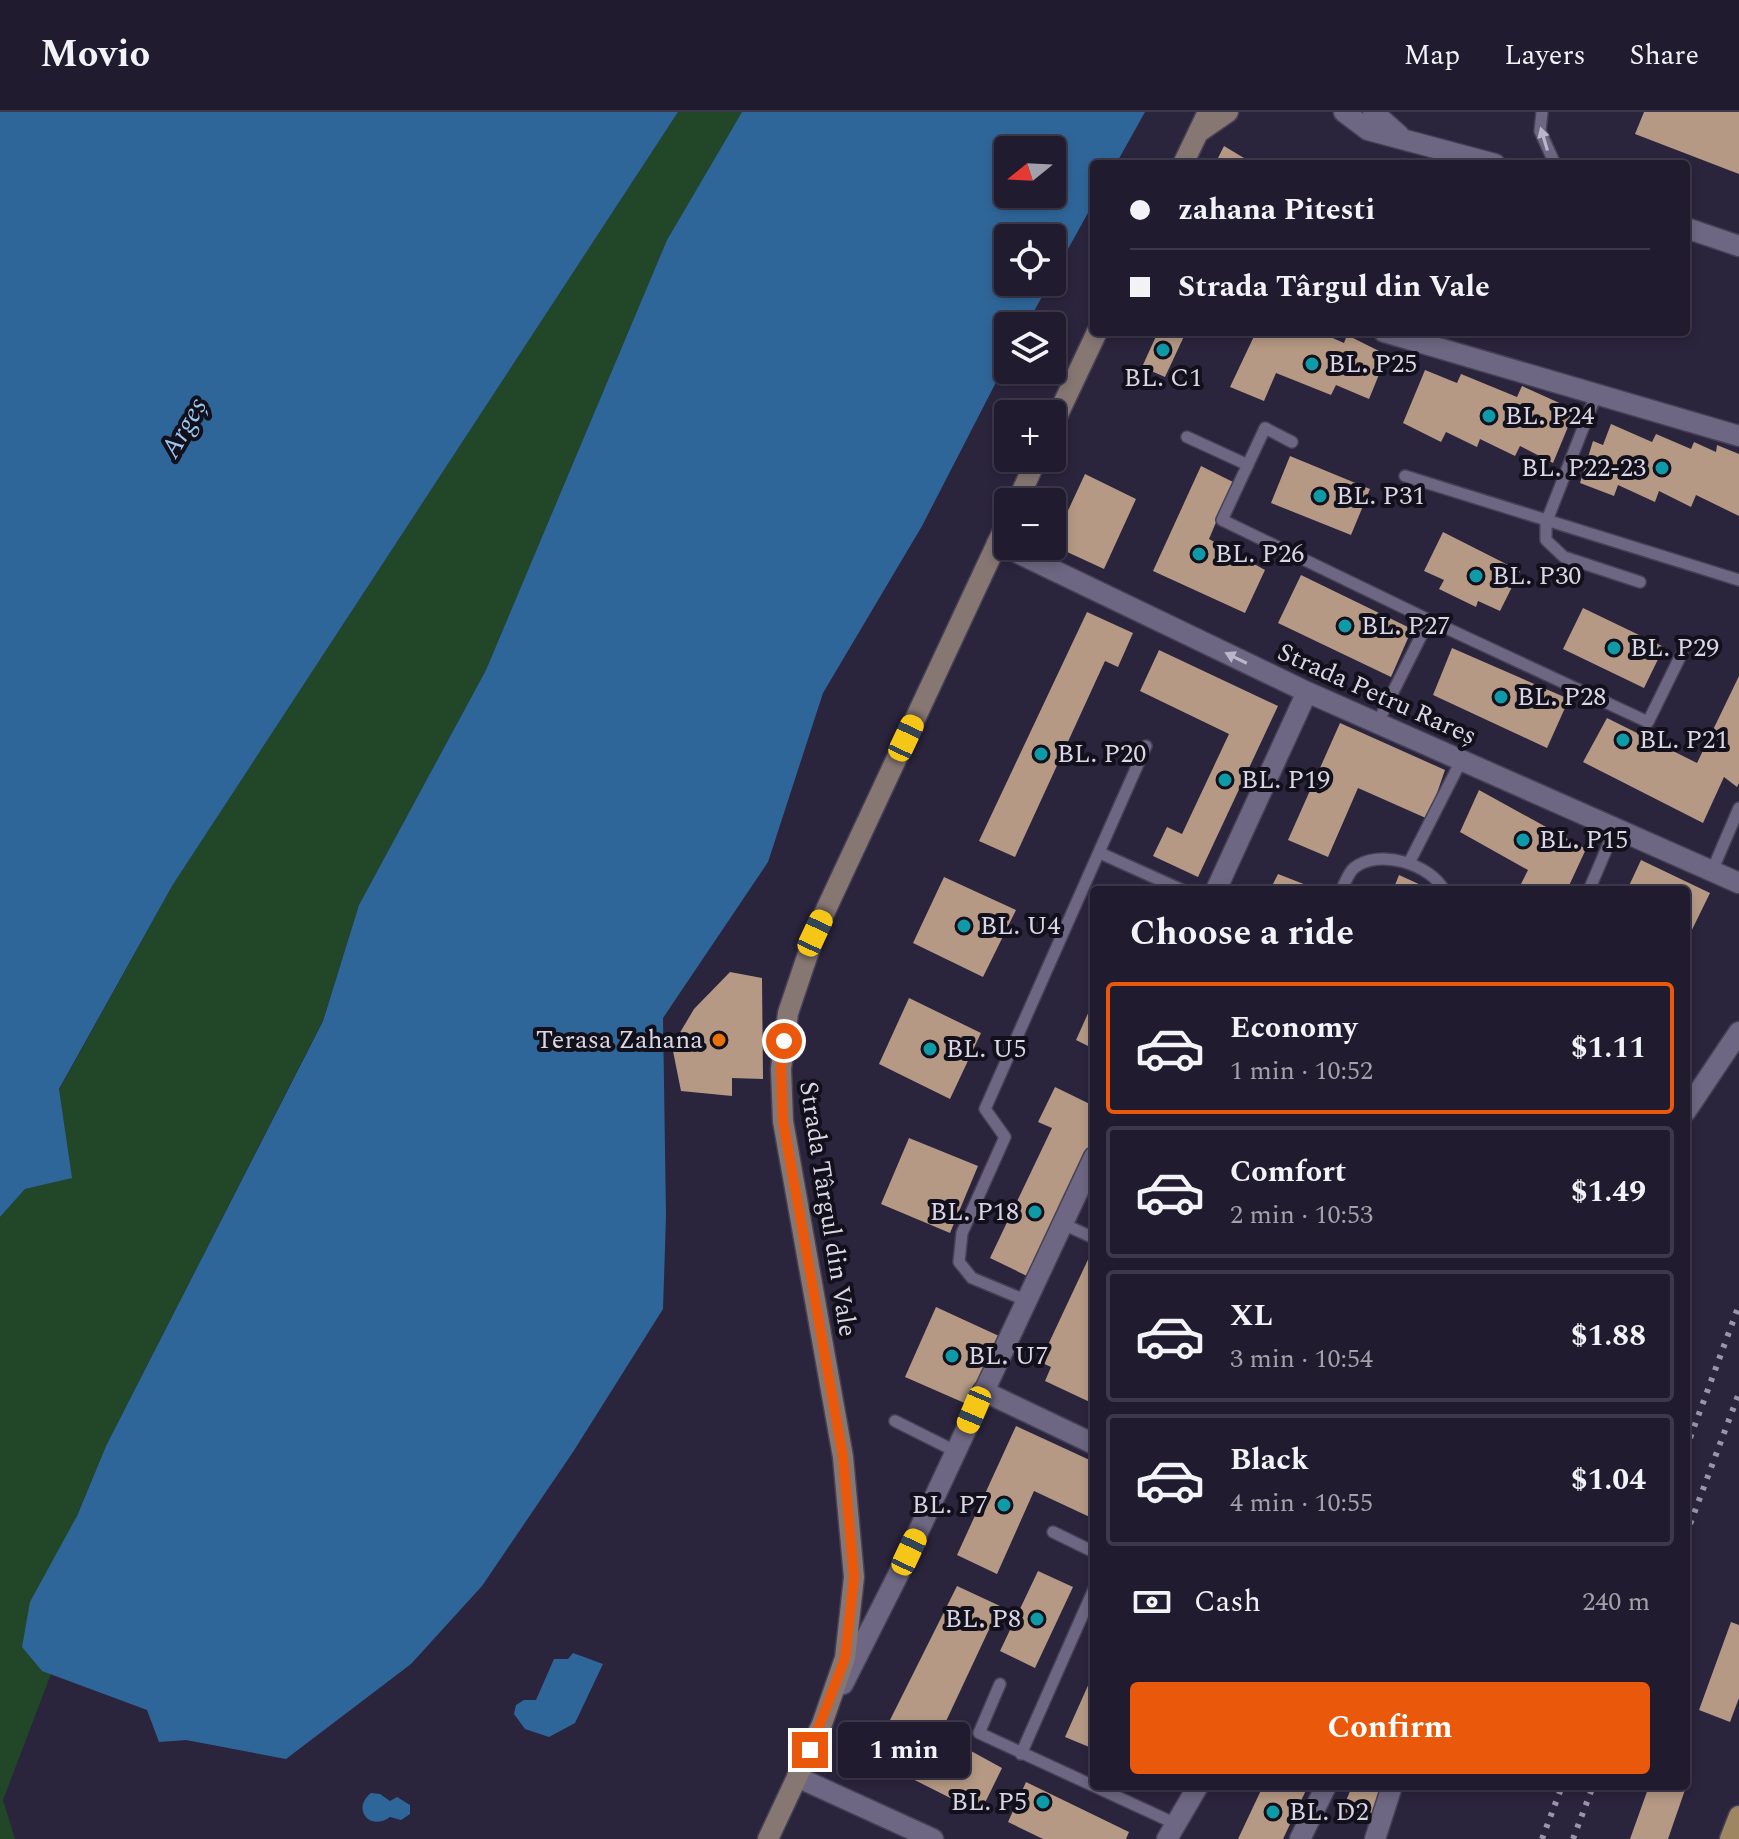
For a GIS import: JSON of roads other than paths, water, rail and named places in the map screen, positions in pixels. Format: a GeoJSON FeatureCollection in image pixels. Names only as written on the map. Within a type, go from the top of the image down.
{"type":"FeatureCollection","features":[{"type":"Feature","properties":{"kind":"main road"},"geometry":{"type":"LineString","coordinates":[[1730,1839],[1739,1816]]}},
{"type":"Feature","properties":{"kind":"street"},"geometry":{"type":"LineString","coordinates":[[1185,160],[1208,112]]}},
{"type":"Feature","properties":{"kind":"street"},"geometry":{"type":"LineString","coordinates":[[1199,132],[1228,112]]}},
{"type":"Feature","properties":{"kind":"street"},"geometry":{"type":"LineString","coordinates":[[1344,112],[1368,130],[1399,135],[1482,160]]}},
{"type":"Feature","properties":{"kind":"street"},"geometry":{"type":"LineString","coordinates":[[1373,112],[1399,135]]}},
{"type":"Feature","properties":{"kind":"street"},"geometry":{"type":"LineString","coordinates":[[1690,229],[1739,246]]}},
{"type":"Feature","properties":{"kind":"street"},"geometry":{"type":"LineString","coordinates":[[1065,400],[1095,336]]}},
{"type":"Feature","properties":{"kind":"street"},"geometry":{"type":"LineString","coordinates":[[1397,336],[1739,436]]}},
{"type":"Feature","properties":{"kind":"street","name":"Strada Târgul din Vale"},"geometry":{"type":"LineString","coordinates":[[768,1839],[822,1724],[845,1658],[854,1577],[843,1457],[783,1121],[781,1069],[788,1013],[815,933],[994,549]]}},
{"type":"Feature","properties":{"kind":"street","name":"Strada Petru Rareș"},"geometry":{"type":"LineString","coordinates":[[1032,560],[1377,724],[1739,883]]}},
{"type":"Feature","properties":{"kind":"street"},"geometry":{"type":"LineString","coordinates":[[1218,886],[1307,692]]}},
{"type":"Feature","properties":{"kind":"street"},"geometry":{"type":"LineString","coordinates":[[1690,1105],[1739,1032]]}},
{"type":"Feature","properties":{"kind":"street"},"geometry":{"type":"LineString","coordinates":[[822,1724],[957,1452],[1090,1166]]}},
{"type":"Feature","properties":{"kind":"street"},"geometry":{"type":"LineString","coordinates":[[983,1391],[1090,1442]]}},
{"type":"Feature","properties":{"kind":"street"},"geometry":{"type":"LineString","coordinates":[[797,1777],[933,1839]]}},
{"type":"Feature","properties":{"kind":"street"},"geometry":{"type":"LineString","coordinates":[[1172,1832],[1196,1790]]}},
{"type":"Feature","properties":{"kind":"street"},"geometry":{"type":"LineString","coordinates":[[1300,1839],[1324,1790]]}},
{"type":"Feature","properties":{"kind":"street"},"geometry":{"type":"LineString","coordinates":[[1375,1839],[1391,1790]]}},
{"type":"Feature","properties":{"kind":"lane"},"geometry":{"type":"LineString","coordinates":[[1542,112],[1540,131],[1553,160]]}},
{"type":"Feature","properties":{"kind":"lane"},"geometry":{"type":"LineString","coordinates":[[1596,395],[1546,523],[1546,540],[1564,557],[1640,582]]}},
{"type":"Feature","properties":{"kind":"lane"},"geometry":{"type":"LineString","coordinates":[[1292,442],[1265,428],[1222,520],[1648,722],[1682,653]]}},
{"type":"Feature","properties":{"kind":"lane"},"geometry":{"type":"LineString","coordinates":[[1187,437],[1248,465]]}},
{"type":"Feature","properties":{"kind":"lane"},"geometry":{"type":"LineString","coordinates":[[1405,476],[1546,523],[1739,580]]}},
{"type":"Feature","properties":{"kind":"lane"},"geometry":{"type":"LineString","coordinates":[[1377,724],[1429,620]]}},
{"type":"Feature","properties":{"kind":"lane"},"geometry":{"type":"LineString","coordinates":[[1025,1300],[972,1278],[959,1262],[962,1233],[1005,1137],[985,1109],[1146,746]]}},
{"type":"Feature","properties":{"kind":"lane"},"geometry":{"type":"LineString","coordinates":[[1409,863],[1461,761]]}},
{"type":"Feature","properties":{"kind":"lane"},"geometry":{"type":"LineString","coordinates":[[1712,871],[1739,808]]}},
{"type":"Feature","properties":{"kind":"lane"},"geometry":{"type":"LineString","coordinates":[[1591,886],[1615,829]]}},
{"type":"Feature","properties":{"kind":"lane"},"geometry":{"type":"LineString","coordinates":[[1100,853],[1173,886]]}},
{"type":"Feature","properties":{"kind":"lane"},"geometry":{"type":"LineString","coordinates":[[1343,886],[1353,869],[1375,859],[1409,863],[1439,886]]}},
{"type":"Feature","properties":{"kind":"lane"},"geometry":{"type":"LineString","coordinates":[[1063,1224],[1090,1236]]}},
{"type":"Feature","properties":{"kind":"lane"},"geometry":{"type":"LineString","coordinates":[[895,1421],[957,1452]]}},
{"type":"Feature","properties":{"kind":"lane"},"geometry":{"type":"LineString","coordinates":[[1053,1532],[1090,1550]]}},
{"type":"Feature","properties":{"kind":"lane"},"geometry":{"type":"LineString","coordinates":[[1021,1754],[1090,1598]]}},
{"type":"Feature","properties":{"kind":"lane"},"geometry":{"type":"LineString","coordinates":[[1000,1684],[979,1733],[1090,1790]]}},
{"type":"Feature","properties":{"kind":"lane"},"geometry":{"type":"LineString","coordinates":[[1091,1790],[1172,1832]]}},
{"type":"Feature","properties":{"kind":"water","name":"Argeș"},"geometry":{"type":"Polygon","coordinates":[[[0,112],[678,112],[172,886],[59,1089],[72,1178],[25,1189],[0,1217],[0,112]]]}},
{"type":"Feature","properties":{"kind":"water"},"geometry":{"type":"Polygon","coordinates":[[[742,112],[1145,112],[1118,160],[1090,160],[1090,209],[1066,253],[1066,224],[994,224],[994,296],[1042,296],[1034,312],[994,312],[995,384],[922,526],[823,693],[768,862],[663,1018],[666,1216],[663,1309],[573,1452],[482,1586],[411,1664],[286,1759],[186,1740],[159,1742],[147,1710],[42,1671],[22,1647],[30,1602],[77,1516],[106,1446],[323,1021],[359,905],[486,670],[667,240],[742,112]]]}},
{"type":"Feature","properties":{"kind":"water"},"geometry":{"type":"Polygon","coordinates":[[[573,1653],[603,1664],[575,1723],[549,1737],[525,1729],[514,1714],[516,1705],[524,1700],[536,1700],[554,1659],[568,1659],[573,1653]]]}},
{"type":"Feature","properties":{"kind":"water"},"geometry":{"type":"Polygon","coordinates":[[[371,1793],[380,1794],[390,1801],[397,1797],[410,1805],[410,1814],[401,1820],[390,1817],[383,1821],[370,1820],[363,1812],[363,1806],[371,1793]]]}},
{"type":"Feature","properties":{"kind":"railway"},"geometry":{"type":"LineString","coordinates":[[1690,1438],[1739,1305]]}},
{"type":"Feature","properties":{"kind":"railway"},"geometry":{"type":"LineString","coordinates":[[1690,1524],[1739,1393]]}},
{"type":"Feature","properties":{"kind":"railway"},"geometry":{"type":"LineString","coordinates":[[1542,1839],[1560,1790]]}},
{"type":"Feature","properties":{"kind":"railway"},"geometry":{"type":"LineString","coordinates":[[1573,1839],[1591,1790]]}},
{"type":"Feature","properties":{"kind":"place","name":"BL. C1"},"geometry":{"type":"Point","coordinates":[1163,350]}},
{"type":"Feature","properties":{"kind":"place","name":"BL. P25"},"geometry":{"type":"Point","coordinates":[1312,364]}},
{"type":"Feature","properties":{"kind":"place","name":"BL. P24"},"geometry":{"type":"Point","coordinates":[1489,416]}},
{"type":"Feature","properties":{"kind":"place","name":"BL. P22-23"},"geometry":{"type":"Point","coordinates":[1662,468]}},
{"type":"Feature","properties":{"kind":"place","name":"BL. P31"},"geometry":{"type":"Point","coordinates":[1320,496]}},
{"type":"Feature","properties":{"kind":"place","name":"BL. P26"},"geometry":{"type":"Point","coordinates":[1199,554]}},
{"type":"Feature","properties":{"kind":"place","name":"BL. P30"},"geometry":{"type":"Point","coordinates":[1476,576]}},
{"type":"Feature","properties":{"kind":"place","name":"BL. P27"},"geometry":{"type":"Point","coordinates":[1345,626]}},
{"type":"Feature","properties":{"kind":"place","name":"BL. P29"},"geometry":{"type":"Point","coordinates":[1614,648]}},
{"type":"Feature","properties":{"kind":"place","name":"BL. P28"},"geometry":{"type":"Point","coordinates":[1501,697]}},
{"type":"Feature","properties":{"kind":"place","name":"BL. P21"},"geometry":{"type":"Point","coordinates":[1623,740]}},
{"type":"Feature","properties":{"kind":"place","name":"BL. P20"},"geometry":{"type":"Point","coordinates":[1041,754]}},
{"type":"Feature","properties":{"kind":"place","name":"BL. P19"},"geometry":{"type":"Point","coordinates":[1225,780]}},
{"type":"Feature","properties":{"kind":"place","name":"BL. P15"},"geometry":{"type":"Point","coordinates":[1523,840]}},
{"type":"Feature","properties":{"kind":"place","name":"BL. U4"},"geometry":{"type":"Point","coordinates":[964,926]}},
{"type":"Feature","properties":{"kind":"place","name":"Terasa Zahana"},"geometry":{"type":"Point","coordinates":[719,1040]}},
{"type":"Feature","properties":{"kind":"place","name":"BL. U5"},"geometry":{"type":"Point","coordinates":[930,1049]}},
{"type":"Feature","properties":{"kind":"place","name":"BL. P18"},"geometry":{"type":"Point","coordinates":[1035,1212]}},
{"type":"Feature","properties":{"kind":"place","name":"BL. U7"},"geometry":{"type":"Point","coordinates":[952,1356]}},
{"type":"Feature","properties":{"kind":"place","name":"BL. P7"},"geometry":{"type":"Point","coordinates":[1004,1505]}},
{"type":"Feature","properties":{"kind":"place","name":"BL. P8"},"geometry":{"type":"Point","coordinates":[1037,1619]}},
{"type":"Feature","properties":{"kind":"place","name":"BL. P5"},"geometry":{"type":"Point","coordinates":[1043,1802]}},
{"type":"Feature","properties":{"kind":"place","name":"BL. D2"},"geometry":{"type":"Point","coordinates":[1273,1812]}}]}
